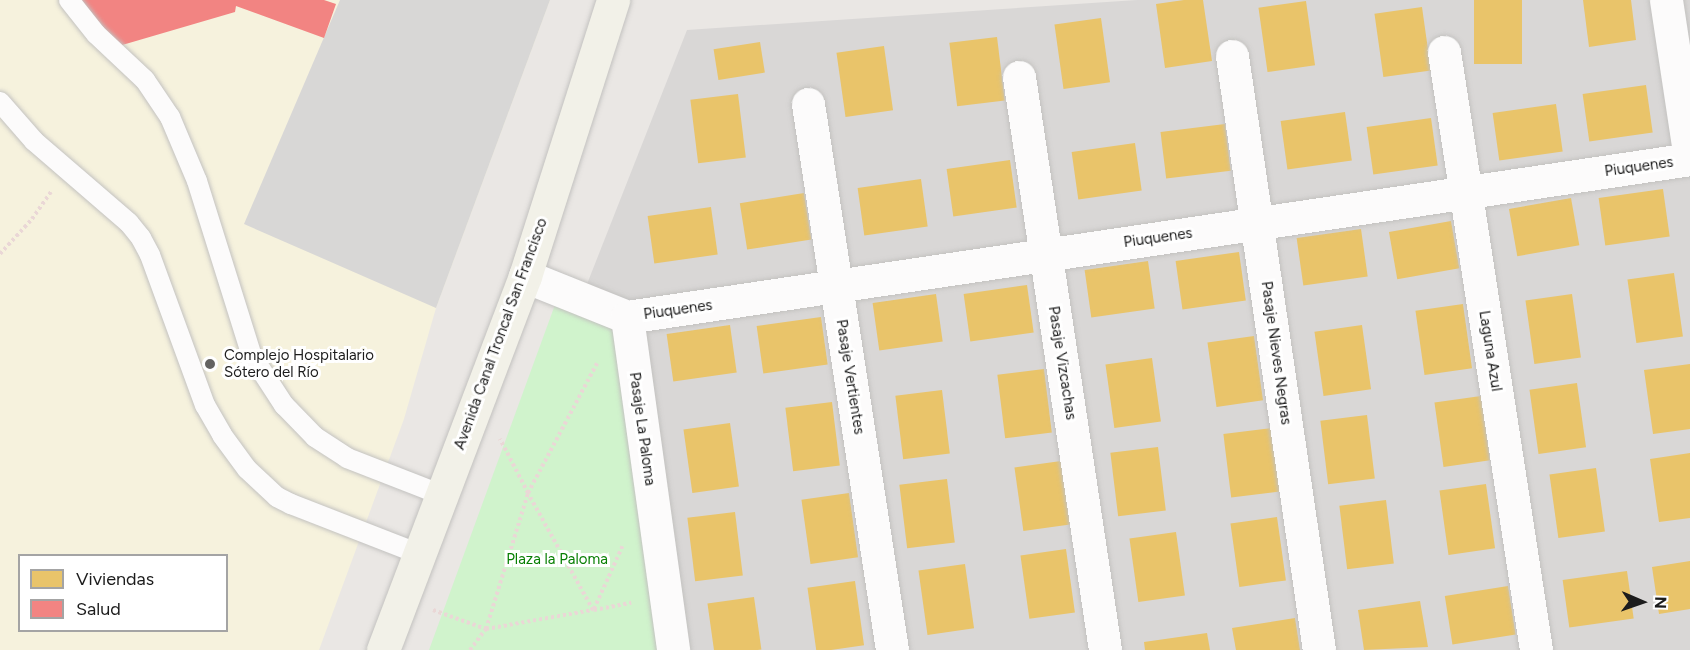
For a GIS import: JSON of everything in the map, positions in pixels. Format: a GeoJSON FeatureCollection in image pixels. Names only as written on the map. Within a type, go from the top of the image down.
{"type":"FeatureCollection","features":[{"type":"Feature","properties":{"kind":"main road","name":"Avenida Canal Troncal San Francisco"},"geometry":{"type":"LineString","coordinates":[[383,650],[525,276],[615,5]]}},
{"type":"Feature","properties":{"kind":"street"},"geometry":{"type":"LineString","coordinates":[[1666,0],[1690,158]]}},
{"type":"Feature","properties":{"kind":"street","name":"Laguna Azul"},"geometry":{"type":"LineString","coordinates":[[1444,52],[1536,650]]}},
{"type":"Feature","properties":{"kind":"street","name":"Pasaje Nieves Negras"},"geometry":{"type":"LineString","coordinates":[[1232,56],[1319,650]]}},
{"type":"Feature","properties":{"kind":"street","name":"Pasaje Vizcachas"},"geometry":{"type":"LineString","coordinates":[[1019,77],[1105,650]]}},
{"type":"Feature","properties":{"kind":"street","name":"Pasaje Vertientes"},"geometry":{"type":"LineString","coordinates":[[808,104],[892,650]]}},
{"type":"Feature","properties":{"kind":"street","name":"Piuquenes"},"geometry":{"type":"LineString","coordinates":[[627,317],[1690,158]]}},
{"type":"Feature","properties":{"kind":"street"},"geometry":{"type":"LineString","coordinates":[[525,276],[627,317]]}},
{"type":"Feature","properties":{"kind":"street","name":"Pasaje La Paloma"},"geometry":{"type":"LineString","coordinates":[[627,317],[673,650]]}},
{"type":"Feature","properties":{"kind":"lane"},"geometry":{"type":"LineString","coordinates":[[69,0],[90,28],[152,89],[170,117],[197,181],[252,356],[284,405],[315,438],[347,458],[442,495]]}},
{"type":"Feature","properties":{"kind":"lane"},"geometry":{"type":"LineString","coordinates":[[0,102],[34,141],[129,222],[146,245],[205,405],[222,435],[247,469],[277,497],[291,504],[419,554]]}},
{"type":"Feature","properties":{"kind":"path"},"geometry":{"type":"LineString","coordinates":[[0,254],[32,219],[68,170]]}},
{"type":"Feature","properties":{"kind":"path"},"geometry":{"type":"LineString","coordinates":[[470,650],[486,629],[528,493],[617,325],[627,317]]}},
{"type":"Feature","properties":{"kind":"path"},"geometry":{"type":"LineString","coordinates":[[402,599],[486,629],[593,610],[478,399]]}},
{"type":"Feature","properties":{"kind":"shaded area","name":"Complejo Hospitalario Sótero del Río"},"geometry":{"type":"Polygon","coordinates":[[[0,0],[550,0],[436,308],[404,419],[319,650],[0,650],[0,0]]]}},
{"type":"Feature","properties":{"kind":"shaded area"},"geometry":{"type":"Polygon","coordinates":[[[340,0],[550,0],[436,308],[244,224],[340,0]]]}},
{"type":"Feature","properties":{"kind":"shaded area"},"geometry":{"type":"Polygon","coordinates":[[[1137,0],[1690,0],[1690,650],[443,650],[687,30],[1137,0]]]}},
{"type":"Feature","properties":{"kind":"green space","name":"Plaza la Paloma"},"geometry":{"type":"Polygon","coordinates":[[[556,302],[617,325],[658,650],[429,650],[556,302]]]}},
{"type":"Feature","properties":{"kind":"building: Viviendas"},"geometry":{"type":"Polygon","coordinates":[[[1203,0],[1212,61],[1165,68],[1156,4],[1203,0]]]}},
{"type":"Feature","properties":{"kind":"building: Viviendas"},"geometry":{"type":"Polygon","coordinates":[[[1474,0],[1522,0],[1522,64],[1474,64],[1474,0]]]}},
{"type":"Feature","properties":{"kind":"building: Viviendas"},"geometry":{"type":"Polygon","coordinates":[[[1583,0],[1631,0],[1636,40],[1589,47],[1583,0]]]}},
{"type":"Feature","properties":{"kind":"building: Viviendas"},"geometry":{"type":"Polygon","coordinates":[[[1306,1],[1315,65],[1268,72],[1258,8],[1306,1]]]}},
{"type":"Feature","properties":{"kind":"building: Viviendas"},"geometry":{"type":"Polygon","coordinates":[[[1422,7],[1431,70],[1383,77],[1374,14],[1422,7]]]}},
{"type":"Feature","properties":{"kind":"building: Viviendas"},"geometry":{"type":"Polygon","coordinates":[[[1101,18],[1110,82],[1064,89],[1054,25],[1101,18]]]}},
{"type":"Feature","properties":{"kind":"building: Viviendas"},"geometry":{"type":"Polygon","coordinates":[[[997,37],[1005,101],[957,106],[949,43],[997,37]]]}},
{"type":"Feature","properties":{"kind":"building: Viviendas"},"geometry":{"type":"Polygon","coordinates":[[[760,42],[765,73],[718,80],[714,49],[760,42]]]}},
{"type":"Feature","properties":{"kind":"building: Viviendas"},"geometry":{"type":"Polygon","coordinates":[[[884,46],[893,110],[846,117],[836,53],[884,46]]]}},
{"type":"Feature","properties":{"kind":"building: Viviendas"},"geometry":{"type":"Polygon","coordinates":[[[1646,85],[1653,133],[1589,141],[1583,94],[1646,85]]]}},
{"type":"Feature","properties":{"kind":"building: Viviendas"},"geometry":{"type":"Polygon","coordinates":[[[738,94],[746,158],[698,163],[690,100],[738,94]]]}},
{"type":"Feature","properties":{"kind":"building: Viviendas"},"geometry":{"type":"Polygon","coordinates":[[[1556,104],[1563,152],[1499,160],[1493,113],[1556,104]]]}},
{"type":"Feature","properties":{"kind":"building: Viviendas"},"geometry":{"type":"Polygon","coordinates":[[[1345,112],[1352,161],[1287,170],[1281,121],[1345,112]]]}},
{"type":"Feature","properties":{"kind":"building: Viviendas"},"geometry":{"type":"Polygon","coordinates":[[[1431,118],[1438,166],[1373,175],[1367,127],[1431,118]]]}},
{"type":"Feature","properties":{"kind":"building: Viviendas"},"geometry":{"type":"Polygon","coordinates":[[[1225,124],[1231,171],[1166,179],[1160,132],[1225,124]]]}},
{"type":"Feature","properties":{"kind":"building: Viviendas"},"geometry":{"type":"Polygon","coordinates":[[[1135,143],[1142,191],[1078,199],[1072,152],[1135,143]]]}},
{"type":"Feature","properties":{"kind":"building: Viviendas"},"geometry":{"type":"Polygon","coordinates":[[[1010,160],[1017,208],[953,216],[947,169],[1010,160]]]}},
{"type":"Feature","properties":{"kind":"building: Viviendas"},"geometry":{"type":"Polygon","coordinates":[[[921,179],[928,227],[864,235],[858,188],[921,179]]]}},
{"type":"Feature","properties":{"kind":"building: Viviendas"},"geometry":{"type":"Polygon","coordinates":[[[1663,189],[1670,237],[1605,246],[1599,198],[1663,189]]]}},
{"type":"Feature","properties":{"kind":"building: Viviendas"},"geometry":{"type":"Polygon","coordinates":[[[804,193],[811,239],[747,250],[740,203],[804,193]]]}},
{"type":"Feature","properties":{"kind":"building: Viviendas"},"geometry":{"type":"Polygon","coordinates":[[[1571,198],[1579,245],[1517,256],[1509,209],[1571,198]]]}},
{"type":"Feature","properties":{"kind":"building: Viviendas"},"geometry":{"type":"Polygon","coordinates":[[[711,207],[718,255],[654,263],[648,216],[711,207]]]}},
{"type":"Feature","properties":{"kind":"building: Viviendas"},"geometry":{"type":"Polygon","coordinates":[[[1451,221],[1459,268],[1397,279],[1389,232],[1451,221]]]}},
{"type":"Feature","properties":{"kind":"building: Viviendas"},"geometry":{"type":"Polygon","coordinates":[[[1361,229],[1368,277],[1303,286],[1297,238],[1361,229]]]}},
{"type":"Feature","properties":{"kind":"building: Viviendas"},"geometry":{"type":"Polygon","coordinates":[[[1239,252],[1246,301],[1182,309],[1176,261],[1239,252]]]}},
{"type":"Feature","properties":{"kind":"building: Viviendas"},"geometry":{"type":"Polygon","coordinates":[[[1148,261],[1155,309],[1091,317],[1085,270],[1148,261]]]}},
{"type":"Feature","properties":{"kind":"building: Viviendas"},"geometry":{"type":"Polygon","coordinates":[[[1674,273],[1683,336],[1636,343],[1627,280],[1674,273]]]}},
{"type":"Feature","properties":{"kind":"building: Viviendas"},"geometry":{"type":"Polygon","coordinates":[[[1027,285],[1034,333],[970,341],[964,294],[1027,285]]]}},
{"type":"Feature","properties":{"kind":"building: Viviendas"},"geometry":{"type":"Polygon","coordinates":[[[936,294],[943,342],[879,350],[873,303],[936,294]]]}},
{"type":"Feature","properties":{"kind":"building: Viviendas"},"geometry":{"type":"Polygon","coordinates":[[[1572,294],[1581,357],[1534,364],[1525,301],[1572,294]]]}},
{"type":"Feature","properties":{"kind":"building: Viviendas"},"geometry":{"type":"Polygon","coordinates":[[[1463,304],[1472,368],[1425,375],[1415,311],[1463,304]]]}},
{"type":"Feature","properties":{"kind":"building: Viviendas"},"geometry":{"type":"Polygon","coordinates":[[[821,317],[828,365],[763,374],[757,326],[821,317]]]}},
{"type":"Feature","properties":{"kind":"building: Viviendas"},"geometry":{"type":"Polygon","coordinates":[[[730,325],[737,373],[673,381],[667,334],[730,325]]]}},
{"type":"Feature","properties":{"kind":"building: Viviendas"},"geometry":{"type":"Polygon","coordinates":[[[1362,325],[1371,389],[1324,396],[1314,332],[1362,325]]]}},
{"type":"Feature","properties":{"kind":"building: Viviendas"},"geometry":{"type":"Polygon","coordinates":[[[1254,336],[1263,400],[1217,407],[1207,343],[1254,336]]]}},
{"type":"Feature","properties":{"kind":"building: Viviendas"},"geometry":{"type":"Polygon","coordinates":[[[1152,358],[1161,421],[1114,428],[1105,365],[1152,358]]]}},
{"type":"Feature","properties":{"kind":"building: Viviendas"},"geometry":{"type":"Polygon","coordinates":[[[1690,364],[1690,429],[1653,434],[1644,370],[1690,364]]]}},
{"type":"Feature","properties":{"kind":"building: Viviendas"},"geometry":{"type":"Polygon","coordinates":[[[1044,369],[1052,433],[1005,438],[997,375],[1044,369]]]}},
{"type":"Feature","properties":{"kind":"building: Viviendas"},"geometry":{"type":"Polygon","coordinates":[[[1577,383],[1586,447],[1539,454],[1529,390],[1577,383]]]}},
{"type":"Feature","properties":{"kind":"building: Viviendas"},"geometry":{"type":"Polygon","coordinates":[[[942,390],[950,454],[903,459],[895,396],[942,390]]]}},
{"type":"Feature","properties":{"kind":"building: Viviendas"},"geometry":{"type":"Polygon","coordinates":[[[1481,396],[1490,460],[1444,467],[1434,403],[1481,396]]]}},
{"type":"Feature","properties":{"kind":"building: Viviendas"},"geometry":{"type":"Polygon","coordinates":[[[832,402],[840,466],[793,471],[785,408],[832,402]]]}},
{"type":"Feature","properties":{"kind":"building: Viviendas"},"geometry":{"type":"Polygon","coordinates":[[[1367,415],[1375,479],[1328,484],[1320,421],[1367,415]]]}},
{"type":"Feature","properties":{"kind":"building: Viviendas"},"geometry":{"type":"Polygon","coordinates":[[[730,423],[739,486],[692,493],[683,430],[730,423]]]}},
{"type":"Feature","properties":{"kind":"building: Viviendas"},"geometry":{"type":"Polygon","coordinates":[[[1272,428],[1280,492],[1231,497],[1223,434],[1272,428]]]}},
{"type":"Feature","properties":{"kind":"building: Viviendas"},"geometry":{"type":"Polygon","coordinates":[[[1158,447],[1166,511],[1118,516],[1110,453],[1158,447]]]}},
{"type":"Feature","properties":{"kind":"building: Viviendas"},"geometry":{"type":"Polygon","coordinates":[[[1690,453],[1690,518],[1659,522],[1650,459],[1690,453]]]}},
{"type":"Feature","properties":{"kind":"building: Viviendas"},"geometry":{"type":"Polygon","coordinates":[[[1061,461],[1070,524],[1023,531],[1014,468],[1061,461]]]}},
{"type":"Feature","properties":{"kind":"building: Viviendas"},"geometry":{"type":"Polygon","coordinates":[[[1596,468],[1605,531],[1558,538],[1549,475],[1596,468]]]}},
{"type":"Feature","properties":{"kind":"building: Viviendas"},"geometry":{"type":"Polygon","coordinates":[[[947,479],[955,543],[907,548],[899,485],[947,479]]]}},
{"type":"Feature","properties":{"kind":"building: Viviendas"},"geometry":{"type":"Polygon","coordinates":[[[1486,484],[1495,548],[1449,555],[1439,491],[1486,484]]]}},
{"type":"Feature","properties":{"kind":"building: Viviendas"},"geometry":{"type":"Polygon","coordinates":[[[849,493],[858,557],[811,564],[801,500],[849,493]]]}},
{"type":"Feature","properties":{"kind":"building: Viviendas"},"geometry":{"type":"Polygon","coordinates":[[[1386,500],[1394,564],[1347,569],[1339,506],[1386,500]]]}},
{"type":"Feature","properties":{"kind":"building: Viviendas"},"geometry":{"type":"Polygon","coordinates":[[[735,512],[743,576],[695,581],[687,518],[735,512]]]}},
{"type":"Feature","properties":{"kind":"building: Viviendas"},"geometry":{"type":"Polygon","coordinates":[[[1277,517],[1286,580],[1239,587],[1230,524],[1277,517]]]}},
{"type":"Feature","properties":{"kind":"building: Viviendas"},"geometry":{"type":"Polygon","coordinates":[[[1176,532],[1185,595],[1138,602],[1129,539],[1176,532]]]}},
{"type":"Feature","properties":{"kind":"building: Viviendas"},"geometry":{"type":"Polygon","coordinates":[[[1066,549],[1075,612],[1029,619],[1020,555],[1066,549]]]}},
{"type":"Feature","properties":{"kind":"building: Viviendas"},"geometry":{"type":"Polygon","coordinates":[[[1690,561],[1690,609],[1659,614],[1652,567],[1690,561]]]}},
{"type":"Feature","properties":{"kind":"building: Viviendas"},"geometry":{"type":"Polygon","coordinates":[[[965,564],[974,628],[928,635],[918,571],[965,564]]]}},
{"type":"Feature","properties":{"kind":"building: Viviendas"},"geometry":{"type":"Polygon","coordinates":[[[1627,571],[1634,619],[1569,628],[1563,580],[1627,571]]]}},
{"type":"Feature","properties":{"kind":"building: Viviendas"},"geometry":{"type":"Polygon","coordinates":[[[855,581],[864,645],[816,650],[807,588],[855,581]]]}},
{"type":"Feature","properties":{"kind":"building: Viviendas"},"geometry":{"type":"Polygon","coordinates":[[[1508,586],[1516,634],[1452,644],[1445,596],[1508,586]]]}},
{"type":"Feature","properties":{"kind":"building: Viviendas"},"geometry":{"type":"Polygon","coordinates":[[[754,597],[761,649],[714,650],[707,604],[754,597]]]}},
{"type":"Feature","properties":{"kind":"building: Viviendas"},"geometry":{"type":"Polygon","coordinates":[[[1420,601],[1428,647],[1364,650],[1358,610],[1420,601]]]}},
{"type":"Feature","properties":{"kind":"building: Viviendas"},"geometry":{"type":"Polygon","coordinates":[[[1295,618],[1300,650],[1236,650],[1232,628],[1295,618]]]}},
{"type":"Feature","properties":{"kind":"building: Viviendas"},"geometry":{"type":"Polygon","coordinates":[[[1207,633],[1210,650],[1145,650],[1144,642],[1207,633]]]}},
{"type":"Feature","properties":{"kind":"building: Salud"},"geometry":{"type":"Polygon","coordinates":[[[73,0],[324,0],[336,4],[324,38],[236,6],[235,12],[112,48],[73,0]]]}},
{"type":"Feature","properties":{"kind":"place","name":"Complejo Hospitalario Sótero del Río"},"geometry":{"type":"Point","coordinates":[210,364]}}]}
